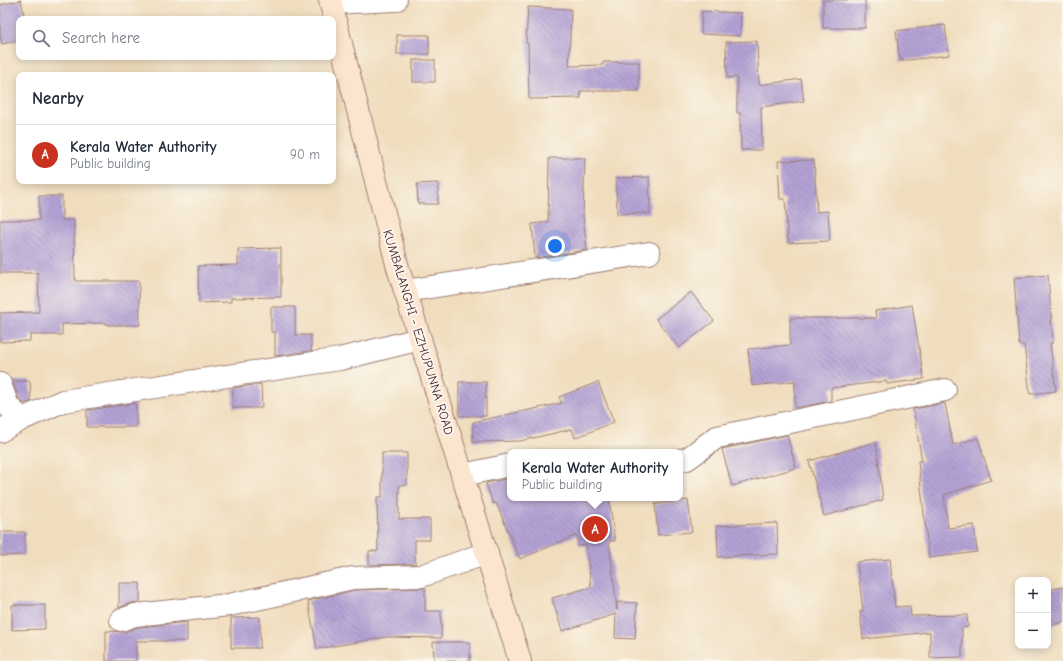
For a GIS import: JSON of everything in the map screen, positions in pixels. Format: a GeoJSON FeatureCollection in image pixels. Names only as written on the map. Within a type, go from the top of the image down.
{"type":"FeatureCollection","features":[{"type":"Feature","properties":{"kind":"main road","name":"KUMBALANGHI - EZHUPUNNA ROAD"},"geometry":{"type":"LineString","coordinates":[[331,2],[335,16]]}},
{"type":"Feature","properties":{"kind":"main road","name":"KUMBALANGHI - EZHUPUNNA ROAD"},"geometry":{"type":"LineString","coordinates":[[336,22],[398,268],[520,661]]}},
{"type":"Feature","properties":{"kind":"street"},"geometry":{"type":"LineString","coordinates":[[331,2],[396,0]]}},
{"type":"Feature","properties":{"kind":"street"},"geometry":{"type":"LineString","coordinates":[[405,291],[650,253]]}},
{"type":"Feature","properties":{"kind":"street"},"geometry":{"type":"LineString","coordinates":[[0,431],[22,419],[63,401],[340,359],[420,339]]}},
{"type":"Feature","properties":{"kind":"street"},"geometry":{"type":"LineString","coordinates":[[0,384],[8,406],[22,419]]}},
{"type":"Feature","properties":{"kind":"street"},"geometry":{"type":"LineString","coordinates":[[683,460],[687,459],[717,437],[945,390]]}},
{"type":"Feature","properties":{"kind":"street"},"geometry":{"type":"LineString","coordinates":[[463,475],[507,466]]}},
{"type":"Feature","properties":{"kind":"street"},"geometry":{"type":"LineString","coordinates":[[121,620],[135,615],[229,605],[353,578],[421,576],[487,553]]}},
{"type":"Feature","properties":{"kind":"building"},"geometry":{"type":"Polygon","coordinates":[[[21,0],[24,16],[16,16],[16,41],[2,44],[0,35],[0,5],[21,0]]]}},
{"type":"Feature","properties":{"kind":"building"},"geometry":{"type":"Polygon","coordinates":[[[823,0],[865,0],[865,28],[823,28],[823,0]]]}},
{"type":"Feature","properties":{"kind":"building"},"geometry":{"type":"Polygon","coordinates":[[[528,7],[571,9],[569,66],[603,65],[603,62],[639,62],[639,91],[580,91],[581,98],[529,99],[528,43],[526,43],[528,7]]]}},
{"type":"Feature","properties":{"kind":"building"},"geometry":{"type":"Polygon","coordinates":[[[702,11],[741,13],[740,36],[701,34],[702,11]]]}},
{"type":"Feature","properties":{"kind":"building"},"geometry":{"type":"Polygon","coordinates":[[[945,25],[949,55],[900,61],[896,31],[945,25]]]}},
{"type":"Feature","properties":{"kind":"building"},"geometry":{"type":"Polygon","coordinates":[[[397,35],[429,35],[429,54],[397,54],[397,35]]]}},
{"type":"Feature","properties":{"kind":"building"},"geometry":{"type":"Polygon","coordinates":[[[757,41],[759,85],[801,79],[804,101],[761,107],[762,150],[741,150],[740,113],[737,113],[737,77],[727,78],[726,42],[757,41]]]}},
{"type":"Feature","properties":{"kind":"building"},"geometry":{"type":"Polygon","coordinates":[[[413,60],[435,60],[435,82],[413,82],[413,60]]]}},
{"type":"Feature","properties":{"kind":"building"},"geometry":{"type":"Polygon","coordinates":[[[549,158],[585,158],[583,216],[587,250],[535,258],[532,224],[548,222],[549,158]]]}},
{"type":"Feature","properties":{"kind":"building"},"geometry":{"type":"Polygon","coordinates":[[[814,160],[817,212],[828,211],[830,241],[788,243],[785,199],[780,199],[778,161],[814,160]]]}},
{"type":"Feature","properties":{"kind":"building"},"geometry":{"type":"Polygon","coordinates":[[[649,177],[650,213],[617,214],[616,178],[649,177]]]}},
{"type":"Feature","properties":{"kind":"building"},"geometry":{"type":"Polygon","coordinates":[[[438,183],[438,204],[418,204],[417,184],[438,183]]]}},
{"type":"Feature","properties":{"kind":"building"},"geometry":{"type":"Polygon","coordinates":[[[39,196],[62,196],[62,220],[74,220],[75,281],[139,281],[140,325],[107,325],[107,323],[62,324],[62,335],[30,335],[30,341],[0,342],[0,313],[39,312],[38,273],[0,273],[0,220],[39,220],[39,196]]]}},
{"type":"Feature","properties":{"kind":"building"},"geometry":{"type":"Polygon","coordinates":[[[281,248],[281,297],[231,298],[231,302],[199,303],[198,266],[238,265],[238,249],[281,248]]]}},
{"type":"Feature","properties":{"kind":"building"},"geometry":{"type":"Polygon","coordinates":[[[1048,275],[1053,343],[1050,343],[1056,391],[1030,394],[1024,345],[1019,345],[1014,278],[1048,275]]]}},
{"type":"Feature","properties":{"kind":"building"},"geometry":{"type":"Polygon","coordinates":[[[691,292],[714,321],[679,348],[656,319],[691,292]]]}},
{"type":"Feature","properties":{"kind":"building"},"geometry":{"type":"Polygon","coordinates":[[[912,305],[924,379],[887,384],[886,381],[831,388],[831,401],[795,408],[795,381],[752,386],[748,349],[790,345],[790,318],[876,318],[875,311],[912,305]]]}},
{"type":"Feature","properties":{"kind":"building"},"geometry":{"type":"Polygon","coordinates":[[[271,307],[295,307],[295,335],[311,335],[311,351],[275,356],[275,332],[271,332],[271,307]]]}},
{"type":"Feature","properties":{"kind":"building"},"geometry":{"type":"Polygon","coordinates":[[[12,381],[30,381],[31,402],[23,403],[19,399],[12,381]]]}},
{"type":"Feature","properties":{"kind":"building"},"geometry":{"type":"Polygon","coordinates":[[[459,382],[486,382],[486,416],[459,416],[459,382]]]}},
{"type":"Feature","properties":{"kind":"building"},"geometry":{"type":"Polygon","coordinates":[[[598,382],[614,422],[575,438],[572,429],[520,441],[473,442],[473,422],[562,403],[559,397],[598,382]]]}},
{"type":"Feature","properties":{"kind":"building"},"geometry":{"type":"Polygon","coordinates":[[[261,384],[262,408],[233,408],[233,388],[261,384]]]}},
{"type":"Feature","properties":{"kind":"building"},"geometry":{"type":"Polygon","coordinates":[[[136,403],[136,427],[87,427],[87,410],[136,403]]]}},
{"type":"Feature","properties":{"kind":"building"},"geometry":{"type":"Polygon","coordinates":[[[945,403],[953,445],[978,438],[991,480],[944,495],[948,528],[974,525],[977,552],[929,558],[918,461],[922,461],[913,409],[945,403]]]}},
{"type":"Feature","properties":{"kind":"building"},"geometry":{"type":"Polygon","coordinates":[[[787,435],[796,468],[732,486],[722,449],[787,435]]]}},
{"type":"Feature","properties":{"kind":"building"},"geometry":{"type":"Polygon","coordinates":[[[876,442],[883,500],[824,516],[809,461],[876,442]]]}},
{"type":"Feature","properties":{"kind":"building"},"geometry":{"type":"Polygon","coordinates":[[[382,453],[407,453],[407,485],[399,485],[399,519],[430,519],[430,540],[415,540],[415,564],[369,565],[369,551],[378,551],[377,497],[382,497],[382,453]]]}},
{"type":"Feature","properties":{"kind":"building"},"geometry":{"type":"Polygon","coordinates":[[[507,479],[507,501],[609,501],[615,541],[609,541],[617,610],[617,602],[637,603],[635,639],[615,638],[616,614],[562,631],[552,598],[591,587],[586,545],[579,546],[577,535],[520,559],[496,503],[493,504],[486,483],[507,479]]]}},
{"type":"Feature","properties":{"kind":"building"},"geometry":{"type":"Polygon","coordinates":[[[688,500],[692,532],[658,535],[655,504],[688,500]]]}},
{"type":"Feature","properties":{"kind":"building"},"geometry":{"type":"Polygon","coordinates":[[[777,523],[778,554],[718,557],[717,526],[777,523]]]}},
{"type":"Feature","properties":{"kind":"building"},"geometry":{"type":"Polygon","coordinates":[[[0,532],[25,532],[25,555],[0,556],[0,532]]]}},
{"type":"Feature","properties":{"kind":"building"},"geometry":{"type":"Polygon","coordinates":[[[890,559],[895,607],[910,606],[911,616],[967,615],[968,627],[962,628],[962,657],[930,658],[930,632],[863,639],[860,611],[863,611],[857,562],[890,559]]]}},
{"type":"Feature","properties":{"kind":"building"},"geometry":{"type":"Polygon","coordinates":[[[119,583],[140,583],[140,602],[131,603],[119,608],[119,583]]]}},
{"type":"Feature","properties":{"kind":"building"},"geometry":{"type":"Polygon","coordinates":[[[1063,587],[1063,622],[1051,625],[1051,613],[1051,589],[1063,587]]]}},
{"type":"Feature","properties":{"kind":"building"},"geometry":{"type":"Polygon","coordinates":[[[425,588],[425,611],[441,611],[441,638],[386,637],[317,649],[308,601],[355,590],[425,588]]]}},
{"type":"Feature","properties":{"kind":"building"},"geometry":{"type":"Polygon","coordinates":[[[12,605],[45,605],[45,629],[12,630],[12,605]]]}},
{"type":"Feature","properties":{"kind":"building"},"geometry":{"type":"Polygon","coordinates":[[[260,617],[260,648],[231,648],[231,618],[260,617]]]}},
{"type":"Feature","properties":{"kind":"building"},"geometry":{"type":"Polygon","coordinates":[[[187,622],[187,641],[136,641],[136,661],[106,661],[106,631],[125,632],[138,627],[187,622]]]}},
{"type":"Feature","properties":{"kind":"building"},"geometry":{"type":"Polygon","coordinates":[[[433,642],[470,642],[470,661],[434,661],[433,642]]]}},
{"type":"Feature","properties":{"kind":"place","name":"Kerala Water Authority"},"geometry":{"type":"Point","coordinates":[595,529]}}]}
